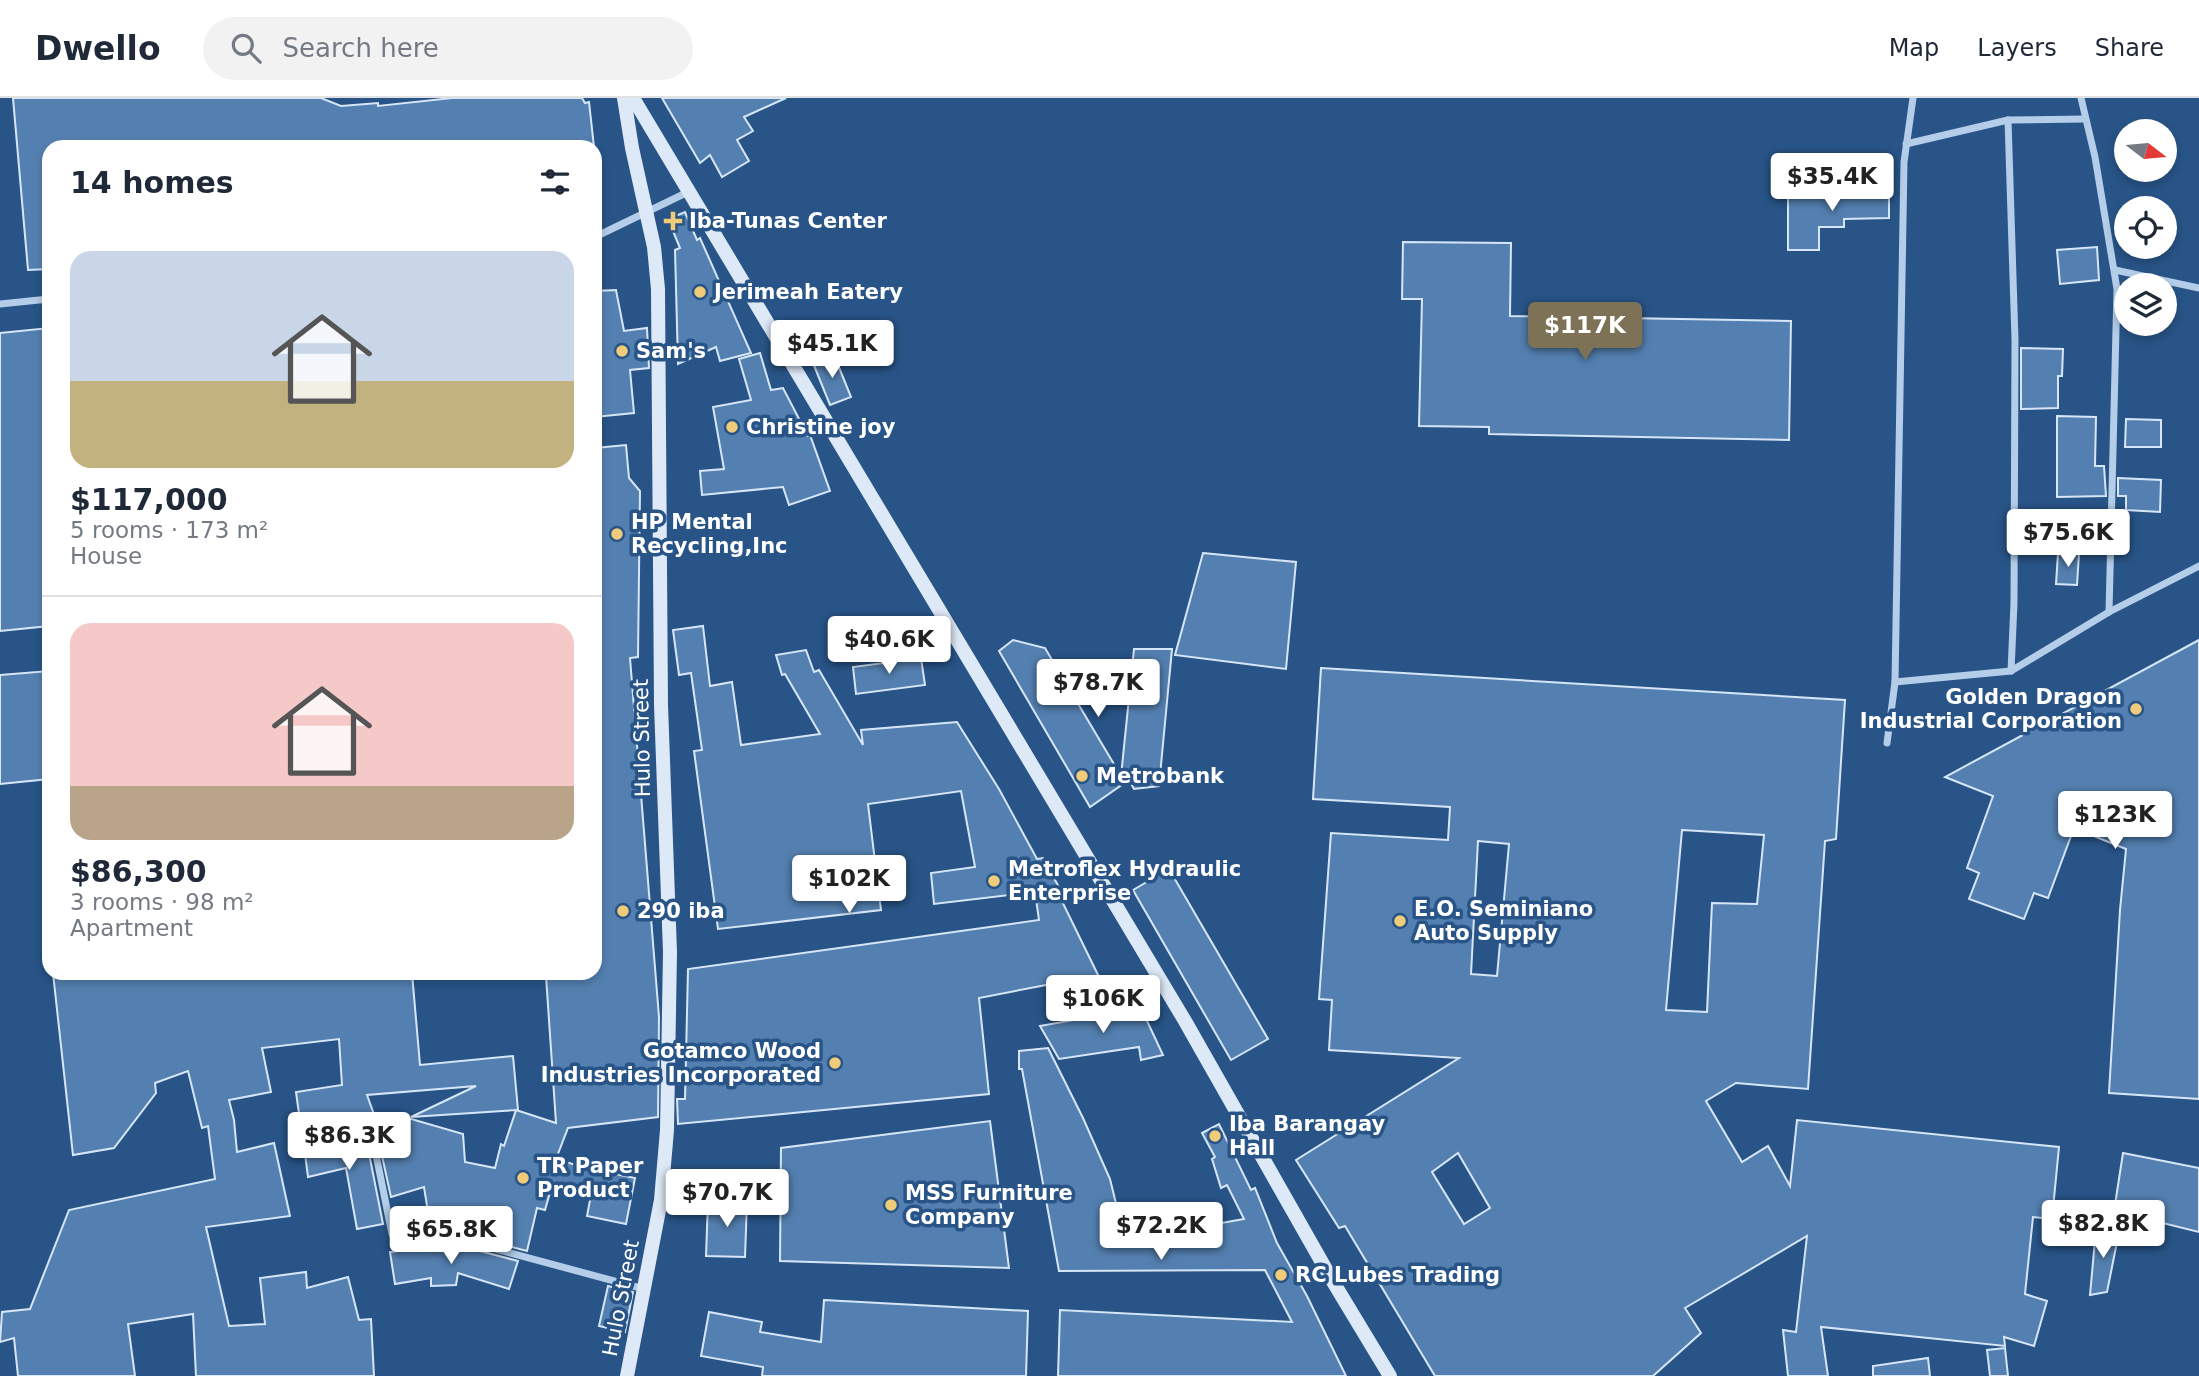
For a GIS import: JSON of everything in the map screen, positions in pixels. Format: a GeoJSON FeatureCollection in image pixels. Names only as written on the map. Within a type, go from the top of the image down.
{"type":"FeatureCollection","features":[{"type":"Feature","properties":{"kind":"main road","name":"Hulo Street"},"geometry":{"type":"LineString","coordinates":[[624,98],[654,247],[660,337],[661,705],[670,952],[667,1130],[661,1200],[626,1376]]}},
{"type":"Feature","properties":{"kind":"main road"},"geometry":{"type":"LineString","coordinates":[[633,98],[1185,1021],[1332,1280],[1390,1376]]}},
{"type":"Feature","properties":{"kind":"street"},"geometry":{"type":"LineString","coordinates":[[1887,743],[1895,682],[1906,144],[1913,98]]}},
{"type":"Feature","properties":{"kind":"street"},"geometry":{"type":"LineString","coordinates":[[2081,98],[2095,157],[2115,270],[2117,303],[2109,612]]}},
{"type":"Feature","properties":{"kind":"street"},"geometry":{"type":"LineString","coordinates":[[1906,144],[2008,120],[2085,119]]}},
{"type":"Feature","properties":{"kind":"street"},"geometry":{"type":"LineString","coordinates":[[2008,120],[2015,340],[2014,603],[2011,671]]}},
{"type":"Feature","properties":{"kind":"street"},"geometry":{"type":"LineString","coordinates":[[602,234],[688,192]]}},
{"type":"Feature","properties":{"kind":"street"},"geometry":{"type":"LineString","coordinates":[[2115,270],[2199,288]]}},
{"type":"Feature","properties":{"kind":"street"},"geometry":{"type":"LineString","coordinates":[[0,304],[42,300]]}},
{"type":"Feature","properties":{"kind":"street"},"geometry":{"type":"LineString","coordinates":[[1895,682],[2011,671],[2109,612],[2199,566]]}},
{"type":"Feature","properties":{"kind":"street"},"geometry":{"type":"LineString","coordinates":[[296,1140],[369,1120],[392,1234],[462,1240],[645,1290]]}},
{"type":"Feature","properties":{"kind":"building"},"geometry":{"type":"Polygon","coordinates":[[[13,98],[321,98],[341,106],[378,103],[378,106],[452,98],[582,98],[585,103],[589,102],[593,140],[42,140],[42,269],[28,270],[13,98]]]}},
{"type":"Feature","properties":{"kind":"building"},"geometry":{"type":"Polygon","coordinates":[[[662,98],[786,98],[744,117],[753,131],[737,140],[749,161],[722,177],[710,155],[700,163],[662,98]]]}},
{"type":"Feature","properties":{"kind":"building"},"geometry":{"type":"Polygon","coordinates":[[[1849,186],[1889,186],[1889,218],[1844,219],[1844,227],[1819,227],[1819,250],[1788,250],[1788,196],[1821,196],[1820,191],[1849,191],[1849,186]]]}},
{"type":"Feature","properties":{"kind":"building","name":"Jerimeah Eatery"},"geometry":{"type":"Polygon","coordinates":[[[685,212],[697,240],[700,238],[751,353],[720,361],[716,347],[678,364],[675,250],[680,248],[668,219],[685,212]]]}},
{"type":"Feature","properties":{"kind":"building"},"geometry":{"type":"Polygon","coordinates":[[[1403,242],[1511,243],[1510,316],[1791,321],[1789,440],[1489,434],[1489,427],[1419,426],[1422,299],[1402,299],[1403,242]]]}},
{"type":"Feature","properties":{"kind":"building"},"geometry":{"type":"Polygon","coordinates":[[[2097,247],[2099,280],[2060,284],[2057,250],[2097,247]]]}},
{"type":"Feature","properties":{"kind":"building"},"geometry":{"type":"Polygon","coordinates":[[[616,290],[624,331],[647,328],[649,368],[630,370],[634,413],[602,416],[602,291],[616,290]]]}},
{"type":"Feature","properties":{"kind":"building"},"geometry":{"type":"Polygon","coordinates":[[[42,329],[42,627],[0,631],[0,333],[42,329]]]}},
{"type":"Feature","properties":{"kind":"building"},"geometry":{"type":"Polygon","coordinates":[[[2021,348],[2063,349],[2062,376],[2058,376],[2058,408],[2021,409],[2021,348]]]}},
{"type":"Feature","properties":{"kind":"building"},"geometry":{"type":"Polygon","coordinates":[[[760,353],[771,390],[783,388],[808,436],[810,435],[830,491],[789,505],[783,487],[702,495],[700,471],[724,469],[713,407],[751,400],[739,359],[760,353]]]}},
{"type":"Feature","properties":{"kind":"building"},"geometry":{"type":"Polygon","coordinates":[[[834,355],[851,397],[830,405],[813,363],[834,355]]]}},
{"type":"Feature","properties":{"kind":"building"},"geometry":{"type":"Polygon","coordinates":[[[2057,416],[2096,417],[2095,466],[2104,466],[2106,496],[2057,497],[2057,416]]]}},
{"type":"Feature","properties":{"kind":"building"},"geometry":{"type":"Polygon","coordinates":[[[2126,419],[2161,420],[2161,447],[2125,447],[2126,419]]]}},
{"type":"Feature","properties":{"kind":"building"},"geometry":{"type":"Polygon","coordinates":[[[626,445],[629,478],[640,491],[638,657],[630,658],[659,1017],[658,1117],[568,1128],[556,1159],[635,1178],[626,1224],[587,1216],[591,1195],[553,1182],[545,1210],[537,1208],[527,1251],[463,1234],[431,1231],[424,1187],[391,1197],[373,1115],[367,1114],[307,1131],[305,1120],[300,1121],[296,1092],[342,1085],[339,1039],[262,1048],[271,1092],[229,1100],[237,1152],[274,1143],[290,1216],[206,1227],[229,1326],[265,1324],[260,1278],[306,1272],[307,1288],[348,1277],[359,1320],[371,1319],[374,1376],[196,1376],[193,1314],[128,1324],[135,1376],[18,1376],[14,1338],[0,1342],[2,1312],[30,1309],[69,1210],[215,1179],[208,1126],[202,1128],[188,1071],[155,1083],[156,1093],[114,1148],[73,1155],[54,980],[413,980],[420,1065],[513,1056],[516,1110],[556,1123],[546,980],[602,980],[602,447],[626,445]],[[476,1086],[367,1095],[380,1131],[408,1118],[463,1134],[465,1162],[495,1168],[501,1144],[504,1146],[516,1110],[411,1117],[476,1086]]]}},
{"type":"Feature","properties":{"kind":"building"},"geometry":{"type":"Polygon","coordinates":[[[2118,478],[2161,480],[2160,512],[2126,510],[2126,496],[2118,496],[2118,478]]]}},
{"type":"Feature","properties":{"kind":"building"},"geometry":{"type":"Polygon","coordinates":[[[1203,553],[1296,562],[1286,669],[1175,655],[1203,553]]]}},
{"type":"Feature","properties":{"kind":"building"},"geometry":{"type":"Polygon","coordinates":[[[2058,553],[2079,554],[2077,585],[2056,584],[2058,553]]]}},
{"type":"Feature","properties":{"kind":"building"},"geometry":{"type":"Polygon","coordinates":[[[703,626],[710,686],[732,682],[741,745],[820,734],[785,674],[782,675],[776,655],[806,650],[814,672],[819,670],[863,745],[861,730],[957,722],[999,789],[1037,859],[1043,858],[1060,889],[1056,889],[1100,979],[1046,985],[979,998],[989,1094],[678,1124],[677,1099],[685,1099],[688,969],[1039,920],[1035,892],[934,904],[931,873],[975,867],[961,791],[868,804],[881,910],[718,929],[694,751],[702,750],[691,673],[679,675],[673,630],[703,626]]]}},
{"type":"Feature","properties":{"kind":"building"},"geometry":{"type":"Polygon","coordinates":[[[1013,640],[1045,648],[1121,776],[1134,649],[1172,649],[1159,786],[1134,789],[1129,780],[1090,807],[999,651],[1013,640]]]}},
{"type":"Feature","properties":{"kind":"building"},"geometry":{"type":"Polygon","coordinates":[[[2199,640],[2199,1099],[2109,1093],[2126,849],[2074,828],[2048,898],[2034,893],[2024,919],[1969,899],[1979,873],[1967,868],[1993,796],[1945,777],[2199,640]]]}},
{"type":"Feature","properties":{"kind":"building"},"geometry":{"type":"Polygon","coordinates":[[[921,658],[925,685],[856,694],[853,667],[921,658]]]}},
{"type":"Feature","properties":{"kind":"building"},"geometry":{"type":"Polygon","coordinates":[[[1321,668],[1845,700],[1836,839],[1825,841],[1808,1089],[1736,1083],[1706,1101],[1742,1162],[1768,1146],[1790,1186],[1797,1120],[2059,1147],[2052,1219],[2033,1217],[2025,1294],[2047,1301],[2034,1346],[2004,1337],[2005,1346],[1821,1327],[1828,1376],[1788,1376],[1783,1330],[1796,1332],[1807,1236],[1685,1308],[1701,1333],[1653,1376],[1435,1376],[1345,1226],[1339,1228],[1296,1160],[1459,1058],[1329,1050],[1332,1000],[1319,999],[1331,833],[1448,840],[1450,807],[1313,799],[1321,668]],[[1682,830],[1666,1010],[1707,1012],[1712,903],[1757,904],[1764,835],[1682,830]],[[1478,841],[1471,974],[1497,976],[1509,844],[1478,841]],[[1458,1153],[1432,1172],[1464,1224],[1490,1208],[1458,1153]]]}},
{"type":"Feature","properties":{"kind":"building"},"geometry":{"type":"Polygon","coordinates":[[[42,672],[42,780],[0,784],[0,675],[42,672]]]}},
{"type":"Feature","properties":{"kind":"building"},"geometry":{"type":"Polygon","coordinates":[[[1169,869],[1268,1039],[1231,1060],[1133,890],[1169,869]]]}},
{"type":"Feature","properties":{"kind":"building"},"geometry":{"type":"Polygon","coordinates":[[[1141,1008],[1163,1055],[1141,1060],[1139,1047],[1059,1059],[1040,1026],[1141,1008]]]}},
{"type":"Feature","properties":{"kind":"building"},"geometry":{"type":"Polygon","coordinates":[[[1048,1048],[1110,1179],[1125,1240],[1244,1219],[1227,1185],[1221,1188],[1212,1159],[1215,1157],[1202,1133],[1219,1124],[1251,1190],[1255,1188],[1277,1243],[1307,1296],[1346,1376],[1058,1376],[1060,1310],[1292,1322],[1265,1270],[1059,1271],[1022,1069],[1019,1069],[1019,1051],[1048,1048]]]}},
{"type":"Feature","properties":{"kind":"building","name":"MSS Furniture Company"},"geometry":{"type":"Polygon","coordinates":[[[990,1121],[1009,1268],[780,1261],[781,1148],[990,1121]]]}},
{"type":"Feature","properties":{"kind":"building"},"geometry":{"type":"Polygon","coordinates":[[[364,1128],[383,1224],[357,1229],[346,1168],[308,1177],[305,1154],[312,1152],[310,1142],[364,1128]]]}},
{"type":"Feature","properties":{"kind":"building"},"geometry":{"type":"Polygon","coordinates":[[[2123,1153],[2199,1168],[2199,1232],[2114,1211],[2123,1153]]]}},
{"type":"Feature","properties":{"kind":"building"},"geometry":{"type":"Polygon","coordinates":[[[708,1201],[747,1202],[745,1257],[706,1256],[708,1201]]]}},
{"type":"Feature","properties":{"kind":"building"},"geometry":{"type":"Polygon","coordinates":[[[2096,1229],[2119,1232],[2107,1292],[2090,1295],[2096,1229]]]}},
{"type":"Feature","properties":{"kind":"building"},"geometry":{"type":"Polygon","coordinates":[[[433,1244],[461,1246],[518,1261],[509,1289],[458,1273],[456,1285],[431,1286],[431,1278],[395,1284],[390,1252],[433,1244]]]}},
{"type":"Feature","properties":{"kind":"building"},"geometry":{"type":"Polygon","coordinates":[[[608,1286],[633,1292],[625,1332],[599,1326],[608,1286]]]}},
{"type":"Feature","properties":{"kind":"building"},"geometry":{"type":"Polygon","coordinates":[[[824,1300],[1028,1311],[1026,1376],[762,1376],[763,1367],[701,1356],[709,1312],[762,1322],[760,1332],[821,1342],[824,1300]]]}},
{"type":"Feature","properties":{"kind":"building"},"geometry":{"type":"Polygon","coordinates":[[[2005,1348],[2008,1376],[1990,1376],[1987,1350],[2005,1348]]]}},
{"type":"Feature","properties":{"kind":"building"},"geometry":{"type":"Polygon","coordinates":[[[1928,1358],[1930,1376],[1873,1376],[1873,1366],[1928,1358]]]}},
{"type":"Feature","properties":{"kind":"place","name":"Iba-Tunas Center"},"geometry":{"type":"Point","coordinates":[673,221]}},
{"type":"Feature","properties":{"kind":"place","name":"Jerimeah Eatery"},"geometry":{"type":"Point","coordinates":[700,292]}},
{"type":"Feature","properties":{"kind":"place","name":"Sam's"},"geometry":{"type":"Point","coordinates":[622,351]}},
{"type":"Feature","properties":{"kind":"place","name":"Christine joy"},"geometry":{"type":"Point","coordinates":[732,427]}},
{"type":"Feature","properties":{"kind":"place","name":"HP Mental Recycling,Inc"},"geometry":{"type":"Point","coordinates":[617,534]}},
{"type":"Feature","properties":{"kind":"place","name":"Golden Dragon Industrial Corporation"},"geometry":{"type":"Point","coordinates":[2136,709]}},
{"type":"Feature","properties":{"kind":"place","name":"Metrobank"},"geometry":{"type":"Point","coordinates":[1082,776]}},
{"type":"Feature","properties":{"kind":"place","name":"Metroflex Hydraulic Enterprise"},"geometry":{"type":"Point","coordinates":[994,881]}},
{"type":"Feature","properties":{"kind":"place","name":"290 iba"},"geometry":{"type":"Point","coordinates":[623,911]}},
{"type":"Feature","properties":{"kind":"place","name":"E.O. Seminiano Auto Supply"},"geometry":{"type":"Point","coordinates":[1400,921]}},
{"type":"Feature","properties":{"kind":"place","name":"Gotamco Wood Industries Incorporated"},"geometry":{"type":"Point","coordinates":[835,1063]}},
{"type":"Feature","properties":{"kind":"place","name":"Iba Barangay Hall"},"geometry":{"type":"Point","coordinates":[1215,1136]}},
{"type":"Feature","properties":{"kind":"place","name":"TR Paper Product"},"geometry":{"type":"Point","coordinates":[523,1178]}},
{"type":"Feature","properties":{"kind":"place","name":"MSS Furniture Company"},"geometry":{"type":"Point","coordinates":[891,1205]}},
{"type":"Feature","properties":{"kind":"place","name":"RC Lubes Trading"},"geometry":{"type":"Point","coordinates":[1281,1275]}}]}
